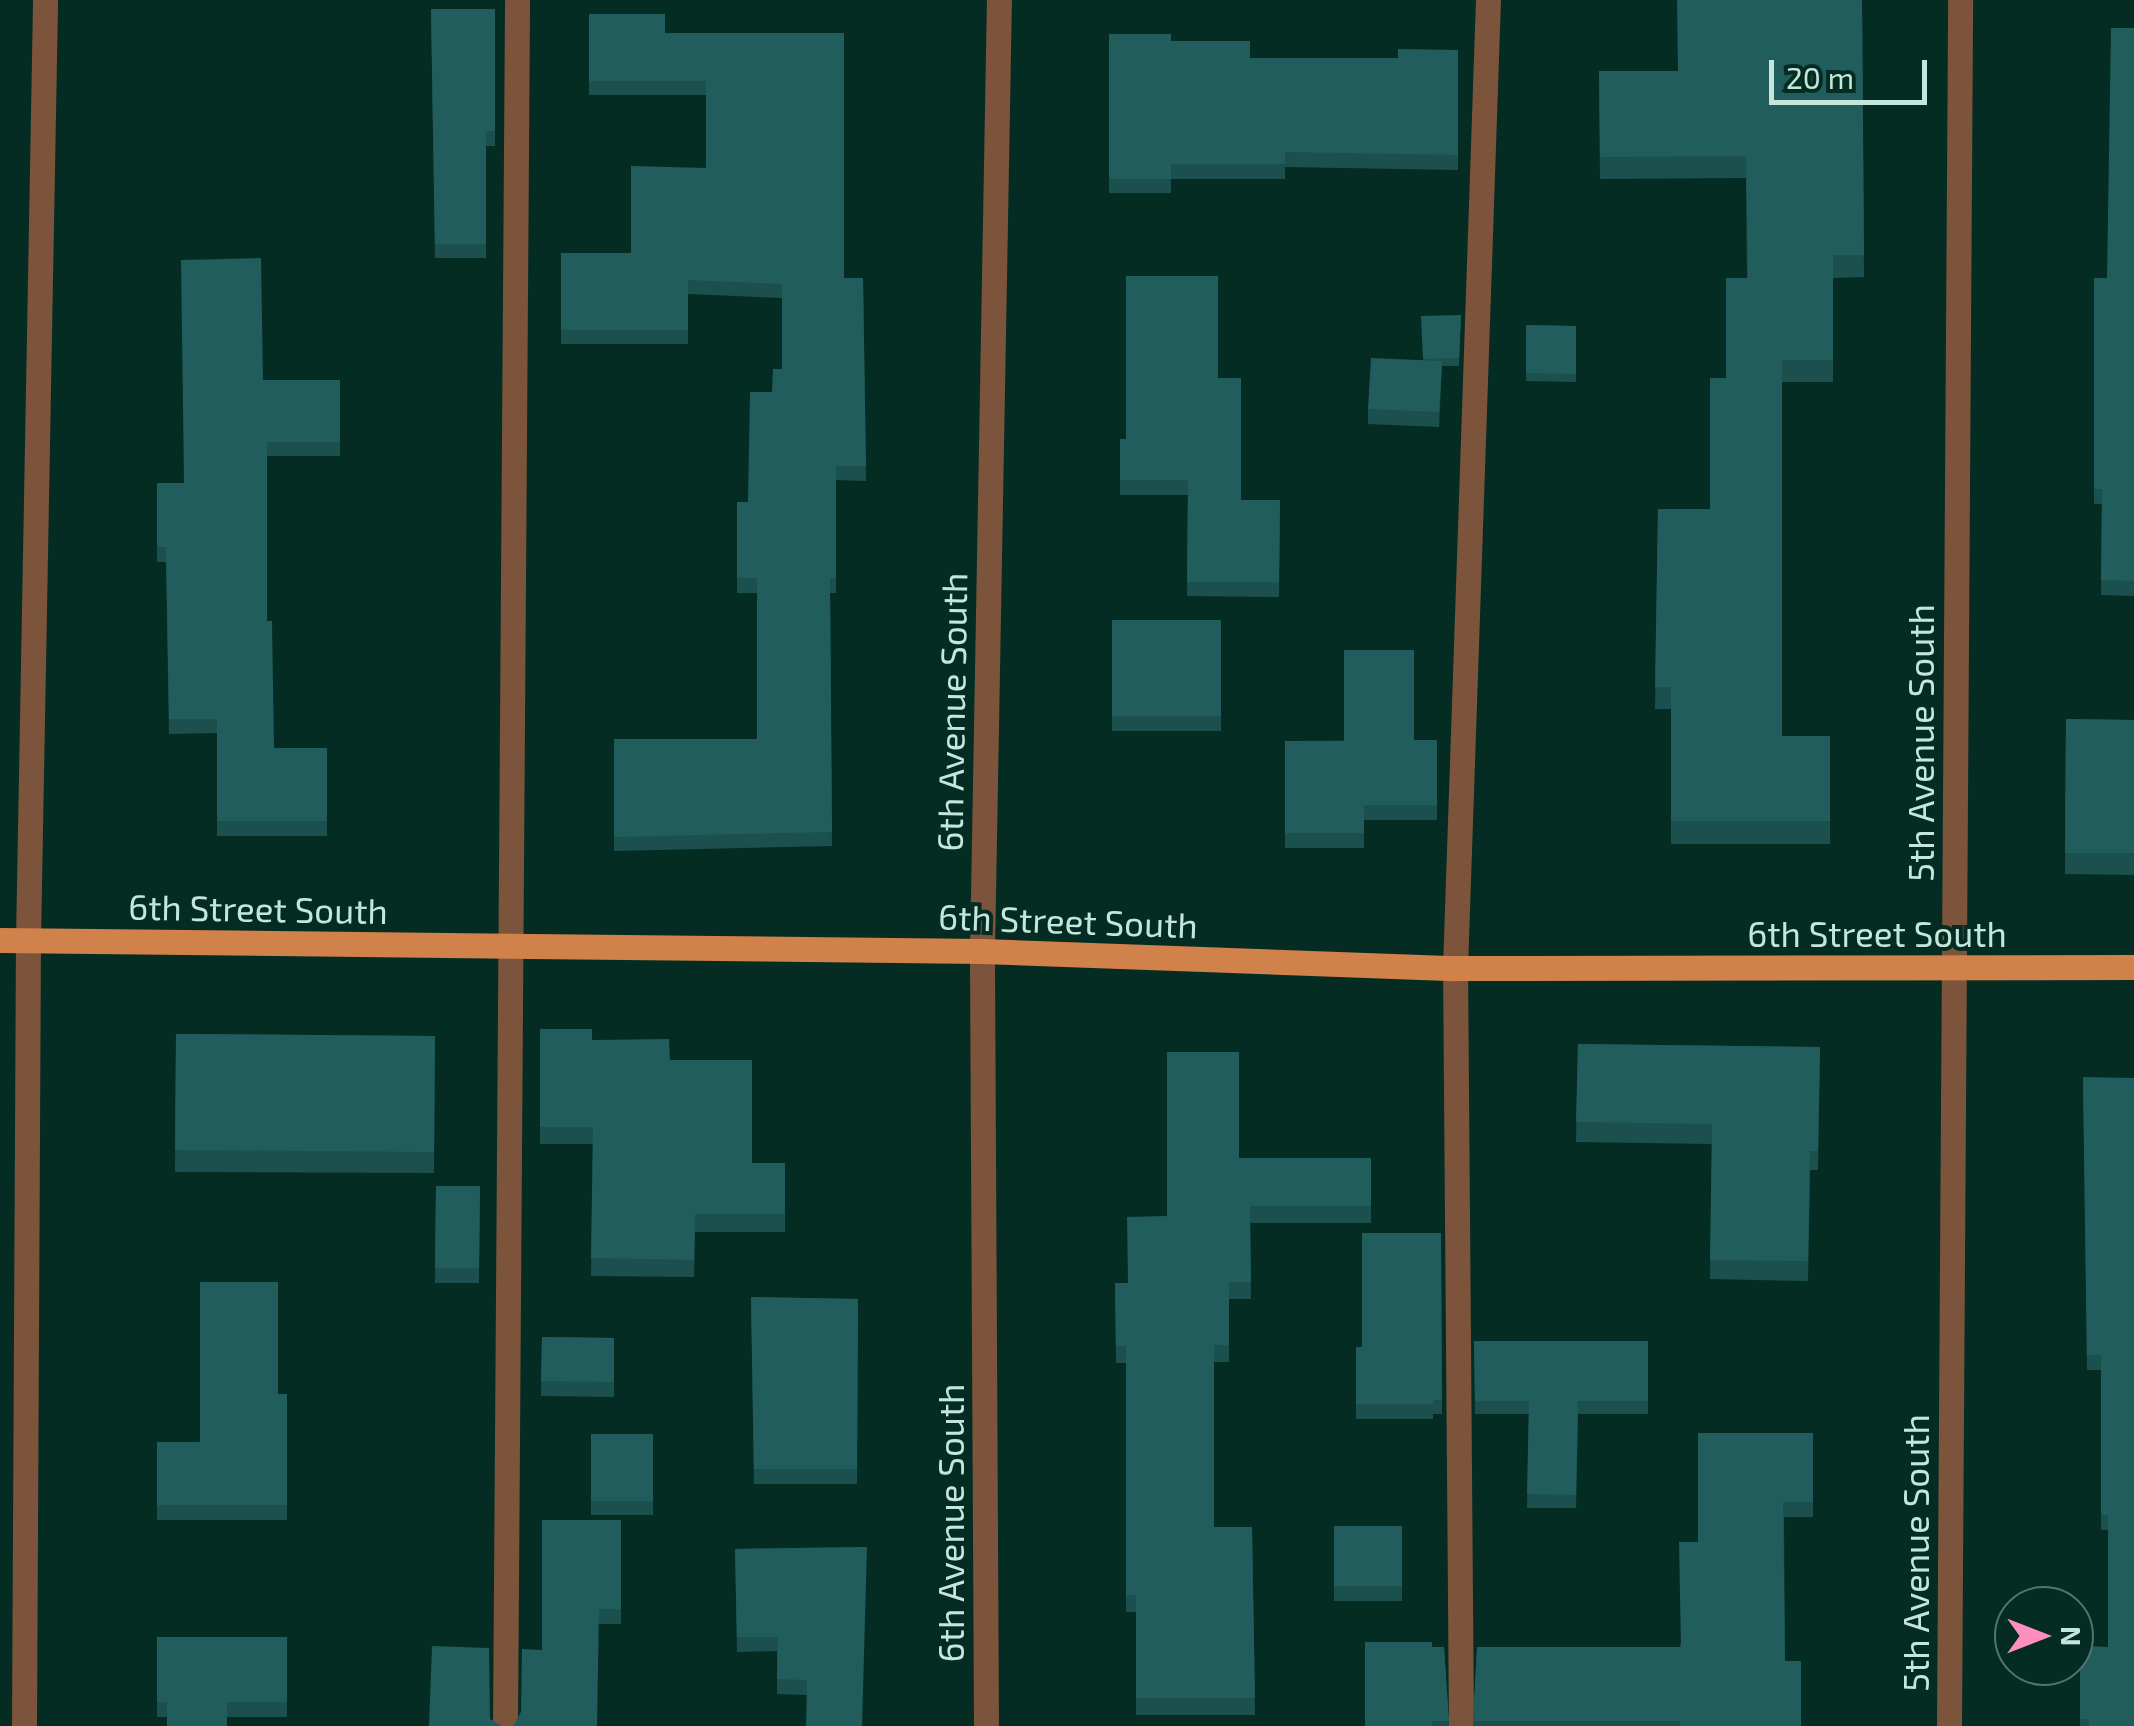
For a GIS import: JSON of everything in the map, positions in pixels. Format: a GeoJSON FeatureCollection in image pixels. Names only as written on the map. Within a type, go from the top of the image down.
{"type":"FeatureCollection","features":[{"type":"Feature","properties":{"kind":"main road","name":"6th Street South"},"geometry":{"type":"LineString","coordinates":[[0,940],[982,951],[1455,968],[2134,968]]}},
{"type":"Feature","properties":{"kind":"street"},"geometry":{"type":"LineString","coordinates":[[24,1726],[28,940],[45,0]]}},
{"type":"Feature","properties":{"kind":"street"},"geometry":{"type":"LineString","coordinates":[[505,1726],[517,0]]}},
{"type":"Feature","properties":{"kind":"street","name":"6th Avenue South"},"geometry":{"type":"LineString","coordinates":[[986,1726],[982,951],[999,0]]}},
{"type":"Feature","properties":{"kind":"street"},"geometry":{"type":"LineString","coordinates":[[1461,1726],[1455,968],[1488,0]]}},
{"type":"Feature","properties":{"kind":"street","name":"5th Avenue South"},"geometry":{"type":"LineString","coordinates":[[1949,1726],[1960,0]]}},
{"type":"Feature","properties":{"kind":"building"},"geometry":{"type":"Polygon","coordinates":[[[1677,0],[1862,0],[1864,255],[1833,255],[1833,360],[1782,360],[1782,736],[1830,736],[1830,821],[1671,821],[1671,687],[1655,687],[1658,509],[1710,509],[1710,378],[1726,378],[1726,278],[1748,278],[1746,156],[1600,157],[1599,71],[1678,71],[1677,0]]]}},
{"type":"Feature","properties":{"kind":"building"},"geometry":{"type":"Polygon","coordinates":[[[431,9],[495,9],[495,131],[486,131],[486,244],[435,244],[431,9]]]}},
{"type":"Feature","properties":{"kind":"building"},"geometry":{"type":"Polygon","coordinates":[[[589,14],[665,14],[665,33],[844,33],[844,278],[863,278],[866,466],[836,466],[836,578],[830,578],[832,832],[614,837],[614,739],[757,739],[757,578],[737,578],[737,502],[748,502],[750,392],[772,392],[773,369],[782,369],[782,284],[688,280],[688,330],[561,330],[561,253],[631,253],[631,166],[706,168],[706,81],[589,81],[589,14]]]}},
{"type":"Feature","properties":{"kind":"building"},"geometry":{"type":"Polygon","coordinates":[[[2111,28],[2134,28],[2134,581],[2101,580],[2102,489],[2094,489],[2094,278],[2107,278],[2111,28]]]}},
{"type":"Feature","properties":{"kind":"building"},"geometry":{"type":"Polygon","coordinates":[[[1109,34],[1171,34],[1171,41],[1250,41],[1250,58],[1398,58],[1398,49],[1458,50],[1458,155],[1285,152],[1285,164],[1171,164],[1171,179],[1109,179],[1109,34]]]}},
{"type":"Feature","properties":{"kind":"building"},"geometry":{"type":"Polygon","coordinates":[[[261,258],[263,380],[340,380],[340,442],[267,442],[267,621],[272,621],[274,748],[327,748],[327,821],[217,821],[217,719],[169,719],[166,547],[157,547],[157,483],[184,483],[181,260],[261,258]]]}},
{"type":"Feature","properties":{"kind":"building"},"geometry":{"type":"Polygon","coordinates":[[[1126,276],[1218,276],[1218,378],[1241,378],[1241,500],[1280,500],[1279,582],[1187,582],[1188,480],[1120,480],[1120,439],[1126,439],[1126,276]]]}},
{"type":"Feature","properties":{"kind":"building"},"geometry":{"type":"Polygon","coordinates":[[[1461,315],[1459,358],[1423,359],[1421,316],[1461,315]]]}},
{"type":"Feature","properties":{"kind":"building"},"geometry":{"type":"Polygon","coordinates":[[[1526,325],[1576,326],[1576,374],[1526,373],[1526,325]]]}},
{"type":"Feature","properties":{"kind":"building"},"geometry":{"type":"Polygon","coordinates":[[[1371,358],[1442,361],[1439,412],[1368,409],[1371,358]]]}},
{"type":"Feature","properties":{"kind":"building"},"geometry":{"type":"Polygon","coordinates":[[[1112,620],[1221,620],[1221,716],[1112,716],[1112,620]]]}},
{"type":"Feature","properties":{"kind":"building"},"geometry":{"type":"Polygon","coordinates":[[[1344,650],[1414,650],[1414,740],[1437,740],[1437,805],[1364,805],[1364,833],[1285,833],[1285,741],[1344,741],[1344,650]]]}},
{"type":"Feature","properties":{"kind":"building"},"geometry":{"type":"Polygon","coordinates":[[[2066,719],[2134,720],[2134,853],[2065,853],[2066,719]]]}},
{"type":"Feature","properties":{"kind":"building"},"geometry":{"type":"Polygon","coordinates":[[[540,1029],[592,1029],[592,1040],[669,1039],[670,1060],[752,1060],[752,1163],[785,1163],[785,1214],[695,1214],[694,1260],[591,1258],[593,1127],[540,1127],[540,1029]]]}},
{"type":"Feature","properties":{"kind":"building"},"geometry":{"type":"Polygon","coordinates":[[[176,1034],[435,1036],[434,1152],[175,1150],[176,1034]]]}},
{"type":"Feature","properties":{"kind":"building"},"geometry":{"type":"Polygon","coordinates":[[[1578,1044],[1820,1047],[1818,1151],[1810,1151],[1808,1261],[1710,1260],[1712,1124],[1576,1122],[1578,1044]]]}},
{"type":"Feature","properties":{"kind":"building"},"geometry":{"type":"Polygon","coordinates":[[[1167,1052],[1239,1052],[1239,1158],[1371,1158],[1371,1206],[1250,1206],[1251,1282],[1229,1282],[1229,1345],[1214,1345],[1214,1527],[1252,1527],[1255,1698],[1136,1698],[1136,1595],[1126,1595],[1126,1346],[1116,1346],[1115,1283],[1128,1283],[1127,1217],[1167,1216],[1167,1052]]]}},
{"type":"Feature","properties":{"kind":"building"},"geometry":{"type":"Polygon","coordinates":[[[2083,1077],[2134,1078],[2134,1726],[2089,1726],[2089,1719],[2080,1719],[2080,1686],[2094,1686],[2094,1646],[2108,1647],[2108,1515],[2101,1515],[2101,1355],[2087,1355],[2083,1077]]]}},
{"type":"Feature","properties":{"kind":"building"},"geometry":{"type":"Polygon","coordinates":[[[436,1186],[480,1186],[479,1268],[435,1268],[436,1186]]]}},
{"type":"Feature","properties":{"kind":"building"},"geometry":{"type":"Polygon","coordinates":[[[1362,1233],[1441,1233],[1442,1400],[1433,1400],[1433,1404],[1356,1404],[1356,1347],[1362,1347],[1362,1233]]]}},
{"type":"Feature","properties":{"kind":"building"},"geometry":{"type":"Polygon","coordinates":[[[200,1282],[278,1282],[278,1394],[287,1394],[287,1505],[157,1505],[157,1442],[200,1442],[200,1282]]]}},
{"type":"Feature","properties":{"kind":"building"},"geometry":{"type":"Polygon","coordinates":[[[751,1297],[858,1299],[857,1469],[754,1469],[751,1297]]]}},
{"type":"Feature","properties":{"kind":"building"},"geometry":{"type":"Polygon","coordinates":[[[542,1337],[614,1338],[614,1382],[541,1381],[542,1337]]]}},
{"type":"Feature","properties":{"kind":"building"},"geometry":{"type":"Polygon","coordinates":[[[1474,1341],[1648,1341],[1648,1401],[1578,1401],[1576,1495],[1527,1494],[1529,1401],[1475,1401],[1474,1341]]]}},
{"type":"Feature","properties":{"kind":"building"},"geometry":{"type":"Polygon","coordinates":[[[1698,1433],[1813,1433],[1813,1502],[1783,1502],[1785,1661],[1801,1661],[1801,1726],[1680,1726],[1680,1721],[1473,1721],[1477,1647],[1681,1647],[1679,1542],[1698,1542],[1698,1433]]]}},
{"type":"Feature","properties":{"kind":"building"},"geometry":{"type":"Polygon","coordinates":[[[591,1434],[653,1434],[653,1501],[591,1501],[591,1434]]]}},
{"type":"Feature","properties":{"kind":"building"},"geometry":{"type":"Polygon","coordinates":[[[542,1520],[621,1520],[621,1609],[599,1609],[597,1726],[510,1726],[521,1712],[522,1649],[542,1650],[542,1520]]]}},
{"type":"Feature","properties":{"kind":"building"},"geometry":{"type":"Polygon","coordinates":[[[1334,1526],[1402,1526],[1402,1586],[1334,1586],[1334,1526]]]}},
{"type":"Feature","properties":{"kind":"building"},"geometry":{"type":"Polygon","coordinates":[[[867,1547],[862,1726],[806,1726],[807,1680],[777,1679],[778,1637],[737,1637],[735,1549],[867,1547]]]}},
{"type":"Feature","properties":{"kind":"building"},"geometry":{"type":"Polygon","coordinates":[[[157,1637],[287,1637],[287,1702],[227,1702],[227,1726],[167,1726],[167,1702],[157,1702],[157,1637]]]}},
{"type":"Feature","properties":{"kind":"building"},"geometry":{"type":"Polygon","coordinates":[[[1365,1642],[1432,1642],[1432,1647],[1444,1647],[1449,1721],[1432,1721],[1432,1726],[1365,1726],[1365,1642]]]}},
{"type":"Feature","properties":{"kind":"building"},"geometry":{"type":"Polygon","coordinates":[[[432,1646],[489,1648],[490,1719],[502,1726],[429,1726],[432,1646]]]}}]}
